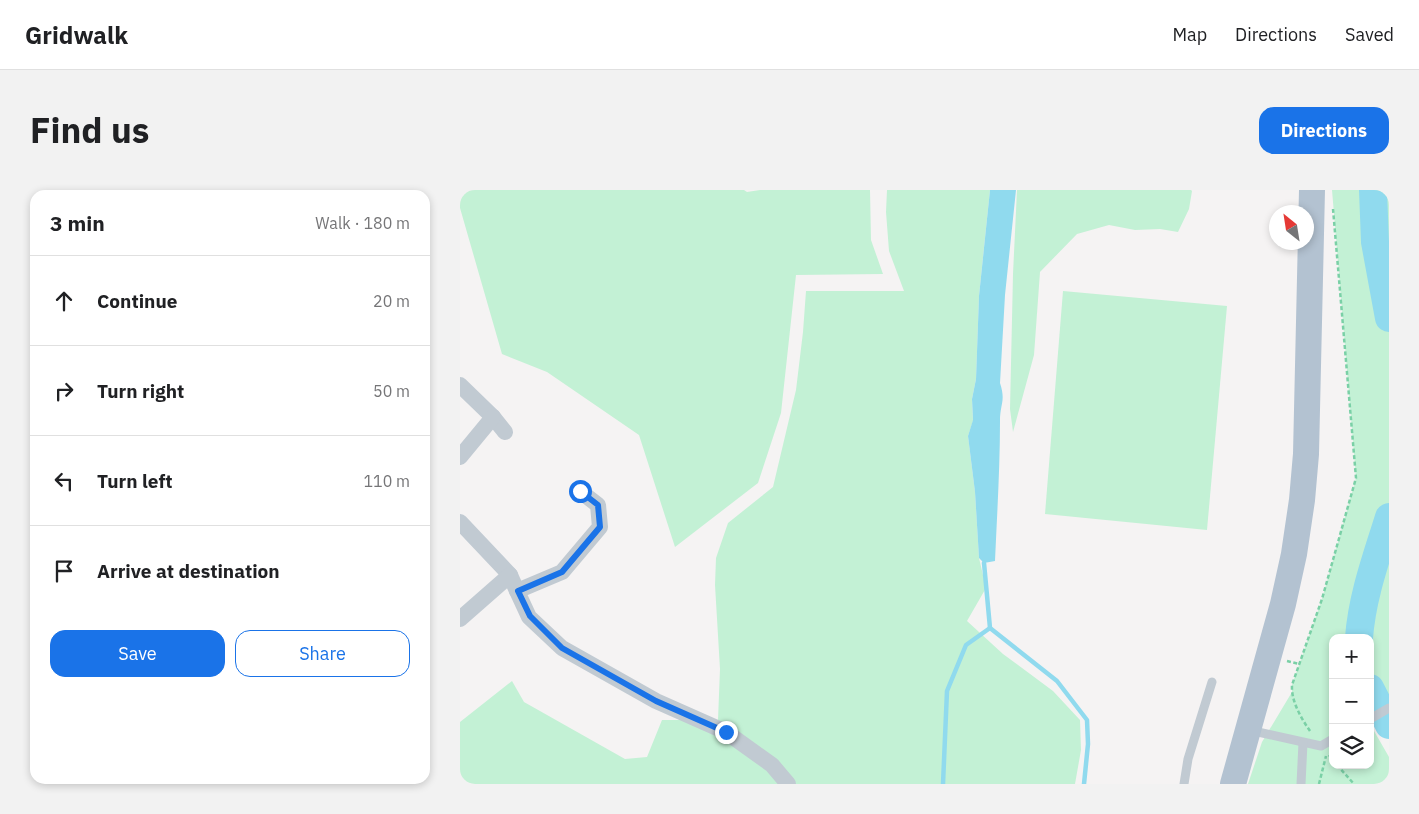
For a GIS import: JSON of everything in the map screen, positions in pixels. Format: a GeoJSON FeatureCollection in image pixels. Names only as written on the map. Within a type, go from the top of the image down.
{"type":"FeatureCollection","features":[{"type":"Feature","properties":{"kind":"main road"},"geometry":{"type":"LineString","coordinates":[[1233,784],[1283,604],[1294,554],[1302,500],[1306,454],[1312,190]]}},
{"type":"Feature","properties":{"kind":"street"},"geometry":{"type":"LineString","coordinates":[[460,385],[493,417],[505,432]]}},
{"type":"Feature","properties":{"kind":"street"},"geometry":{"type":"LineString","coordinates":[[460,457],[493,417]]}},
{"type":"Feature","properties":{"kind":"street"},"geometry":{"type":"LineString","coordinates":[[518,591],[562,572],[600,527],[598,505],[580,491]]}},
{"type":"Feature","properties":{"kind":"street"},"geometry":{"type":"LineString","coordinates":[[460,522],[510,575],[530,616],[562,648],[656,701],[726,732],[772,765],[788,784]]}},
{"type":"Feature","properties":{"kind":"street"},"geometry":{"type":"LineString","coordinates":[[460,619],[510,575]]}},
{"type":"Feature","properties":{"kind":"lane"},"geometry":{"type":"LineString","coordinates":[[1184,784],[1188,759],[1212,682]]}},
{"type":"Feature","properties":{"kind":"lane"},"geometry":{"type":"LineString","coordinates":[[1374,716],[1389,708]]}},
{"type":"Feature","properties":{"kind":"lane"},"geometry":{"type":"LineString","coordinates":[[1249,730],[1321,746],[1329,741]]}},
{"type":"Feature","properties":{"kind":"lane"},"geometry":{"type":"LineString","coordinates":[[1301,784],[1303,743]]}},
{"type":"Feature","properties":{"kind":"path"},"geometry":{"type":"LineString","coordinates":[[1321,746],[1306,726],[1295,705],[1292,685],[1322,599],[1356,478],[1334,209]]}},
{"type":"Feature","properties":{"kind":"path"},"geometry":{"type":"LineString","coordinates":[[1319,784],[1327,753]]}},
{"type":"Feature","properties":{"kind":"path"},"geometry":{"type":"LineString","coordinates":[[1341,769],[1354,784]]}},
{"type":"Feature","properties":{"kind":"green space"},"geometry":{"type":"Polygon","coordinates":[[[460,190],[744,190],[747,192],[760,190],[870,190],[871,240],[883,274],[796,275],[781,413],[758,483],[675,547],[639,435],[547,372],[502,354],[460,208],[460,190]]]}},
{"type":"Feature","properties":{"kind":"green space"},"geometry":{"type":"Polygon","coordinates":[[[887,190],[990,190],[979,296],[976,379],[972,399],[973,421],[968,436],[975,492],[979,558],[986,588],[967,621],[1003,654],[1053,691],[1080,720],[1081,750],[1075,784],[460,784],[460,722],[512,681],[524,702],[625,759],[647,757],[662,720],[718,720],[720,669],[715,585],[716,558],[728,523],[773,487],[796,390],[806,291],[904,291],[889,251],[886,212],[887,190]]]}},
{"type":"Feature","properties":{"kind":"green space"},"geometry":{"type":"Polygon","coordinates":[[[1017,190],[1192,191],[1189,209],[1178,232],[1160,229],[1135,230],[1109,225],[1077,234],[1040,272],[1034,355],[1013,432],[1010,409],[1017,190]]]}},
{"type":"Feature","properties":{"kind":"green space"},"geometry":{"type":"Polygon","coordinates":[[[1332,190],[1389,190],[1389,697],[1374,705],[1374,634],[1329,634],[1329,769],[1374,769],[1374,731],[1389,757],[1389,784],[1248,784],[1262,742],[1292,692],[1292,685],[1322,599],[1356,478],[1332,190]]]}},
{"type":"Feature","properties":{"kind":"green space"},"geometry":{"type":"Polygon","coordinates":[[[1063,291],[1227,306],[1207,530],[1045,514],[1063,291]]]}},
{"type":"Feature","properties":{"kind":"water"},"geometry":{"type":"Polygon","coordinates":[[[990,190],[1016,190],[1005,295],[1000,383],[1003,398],[1000,415],[995,561],[984,563],[979,558],[975,492],[968,436],[973,420],[972,399],[976,379],[979,296],[990,190]]]}},
{"type":"Feature","properties":{"kind":"waterway"},"geometry":{"type":"LineString","coordinates":[[1373,190],[1375,242],[1389,318]]}},
{"type":"Feature","properties":{"kind":"waterway"},"geometry":{"type":"LineString","coordinates":[[1360,634],[1363,607],[1389,517]]}},
{"type":"Feature","properties":{"kind":"waterway"},"geometry":{"type":"LineString","coordinates":[[984,563],[990,628],[1057,681],[1087,720],[1088,744],[1084,784]]}},
{"type":"Feature","properties":{"kind":"waterway"},"geometry":{"type":"LineString","coordinates":[[943,784],[947,691],[966,645],[990,628]]}},
{"type":"Feature","properties":{"kind":"waterway"},"geometry":{"type":"LineString","coordinates":[[1374,696],[1389,725]]}},
{"type":"Feature","properties":{"kind":"route"},"geometry":{"type":"LineString","coordinates":[[580,491],[598,505],[600,527],[562,572],[518,591],[530,616],[562,648],[656,701],[726,732]]}}]}
